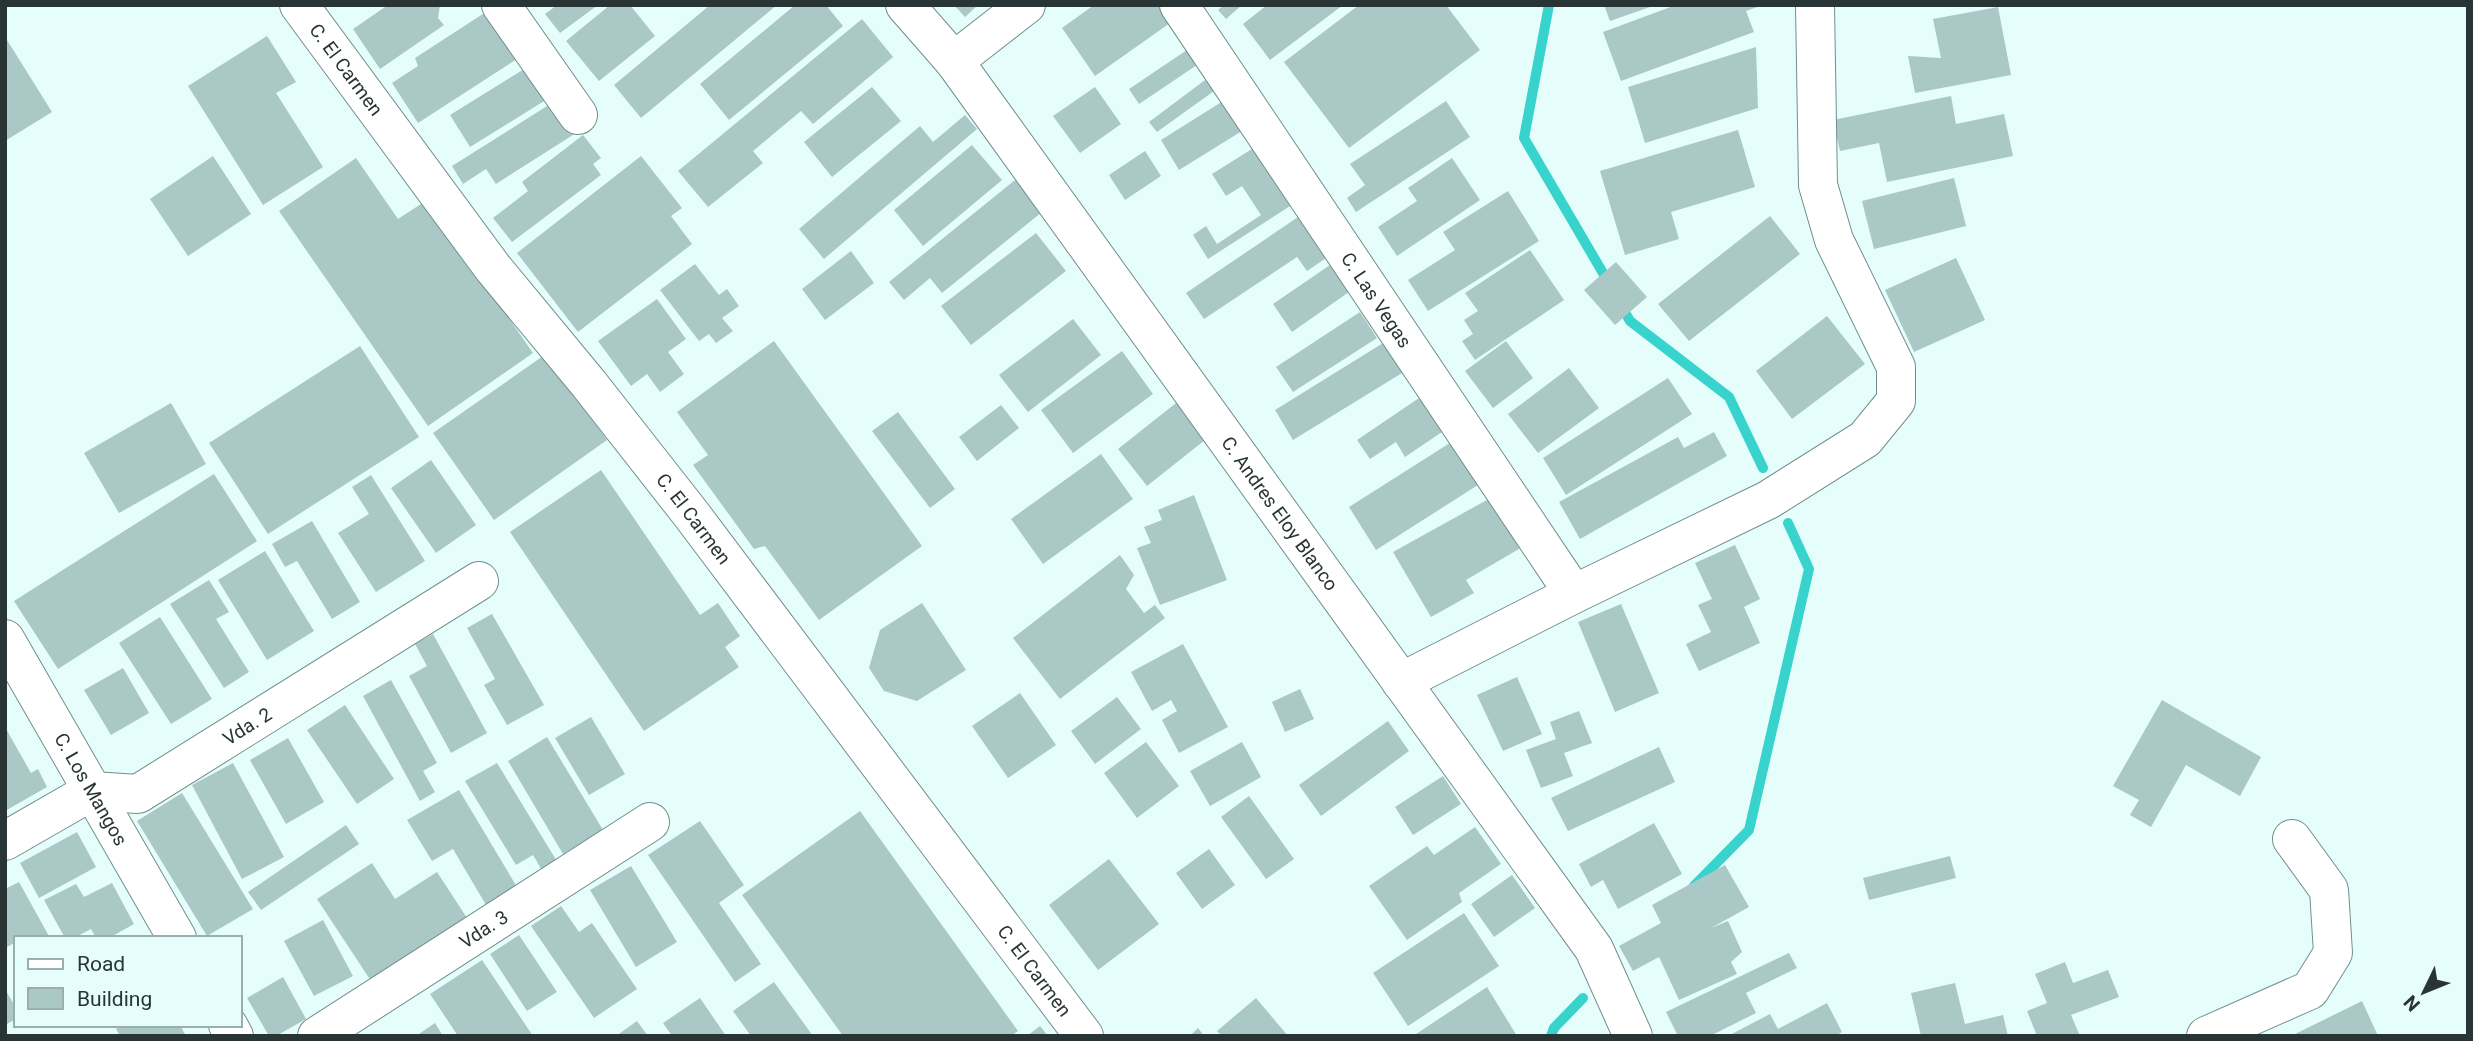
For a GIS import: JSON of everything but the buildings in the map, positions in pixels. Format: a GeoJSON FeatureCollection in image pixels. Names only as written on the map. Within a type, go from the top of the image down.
{"type":"FeatureCollection","features":[{"type":"Feature","properties":{"kind":"street","name":"C. El Carmen"},"geometry":{"type":"LineString","coordinates":[[299,5],[493,268],[691,514],[1084,1036]]}},
{"type":"Feature","properties":{"kind":"street"},"geometry":{"type":"LineString","coordinates":[[500,5],[578,116]]}},
{"type":"Feature","properties":{"kind":"street","name":"C. Andres Eloy Blanco"},"geometry":{"type":"LineString","coordinates":[[905,5],[954,61],[1594,948],[1633,1036]]}},
{"type":"Feature","properties":{"kind":"street"},"geometry":{"type":"LineString","coordinates":[[954,61],[1026,5]]}},
{"type":"Feature","properties":{"kind":"street","name":"C. Las Vegas"},"geometry":{"type":"LineString","coordinates":[[1179,5],[1574,594]]}},
{"type":"Feature","properties":{"kind":"street"},"geometry":{"type":"LineString","coordinates":[[1401,682],[1768,500],[1865,439],[1896,401],[1896,367],[1834,240],[1818,185],[1815,5]]}},
{"type":"Feature","properties":{"kind":"street","name":"Vda. 2"},"geometry":{"type":"LineString","coordinates":[[92,791],[138,794],[479,581]]}},
{"type":"Feature","properties":{"kind":"street","name":"C. Los Mangos"},"geometry":{"type":"LineString","coordinates":[[5,639],[176,936]]}},
{"type":"Feature","properties":{"kind":"street"},"geometry":{"type":"LineString","coordinates":[[5,841],[92,791]]}},
{"type":"Feature","properties":{"kind":"street","name":"Vda. 3"},"geometry":{"type":"LineString","coordinates":[[317,1036],[650,822]]}},
{"type":"Feature","properties":{"kind":"street"},"geometry":{"type":"LineString","coordinates":[[2206,1036],[2254,1026],[2310,990],[2333,953],[2329,890],[2292,839]]}},
{"type":"Feature","properties":{"kind":"waterway"},"geometry":{"type":"LineString","coordinates":[[1549,5],[1524,138],[1610,285]]}},
{"type":"Feature","properties":{"kind":"waterway"},"geometry":{"type":"LineString","coordinates":[[1619,302],[1630,321],[1729,397],[1763,468]]}},
{"type":"Feature","properties":{"kind":"waterway"},"geometry":{"type":"LineString","coordinates":[[1694,886],[1749,830],[1809,569],[1788,523]]}},
{"type":"Feature","properties":{"kind":"waterway"},"geometry":{"type":"LineString","coordinates":[[1551,1036],[1554,1028],[1583,998]]}}]}
